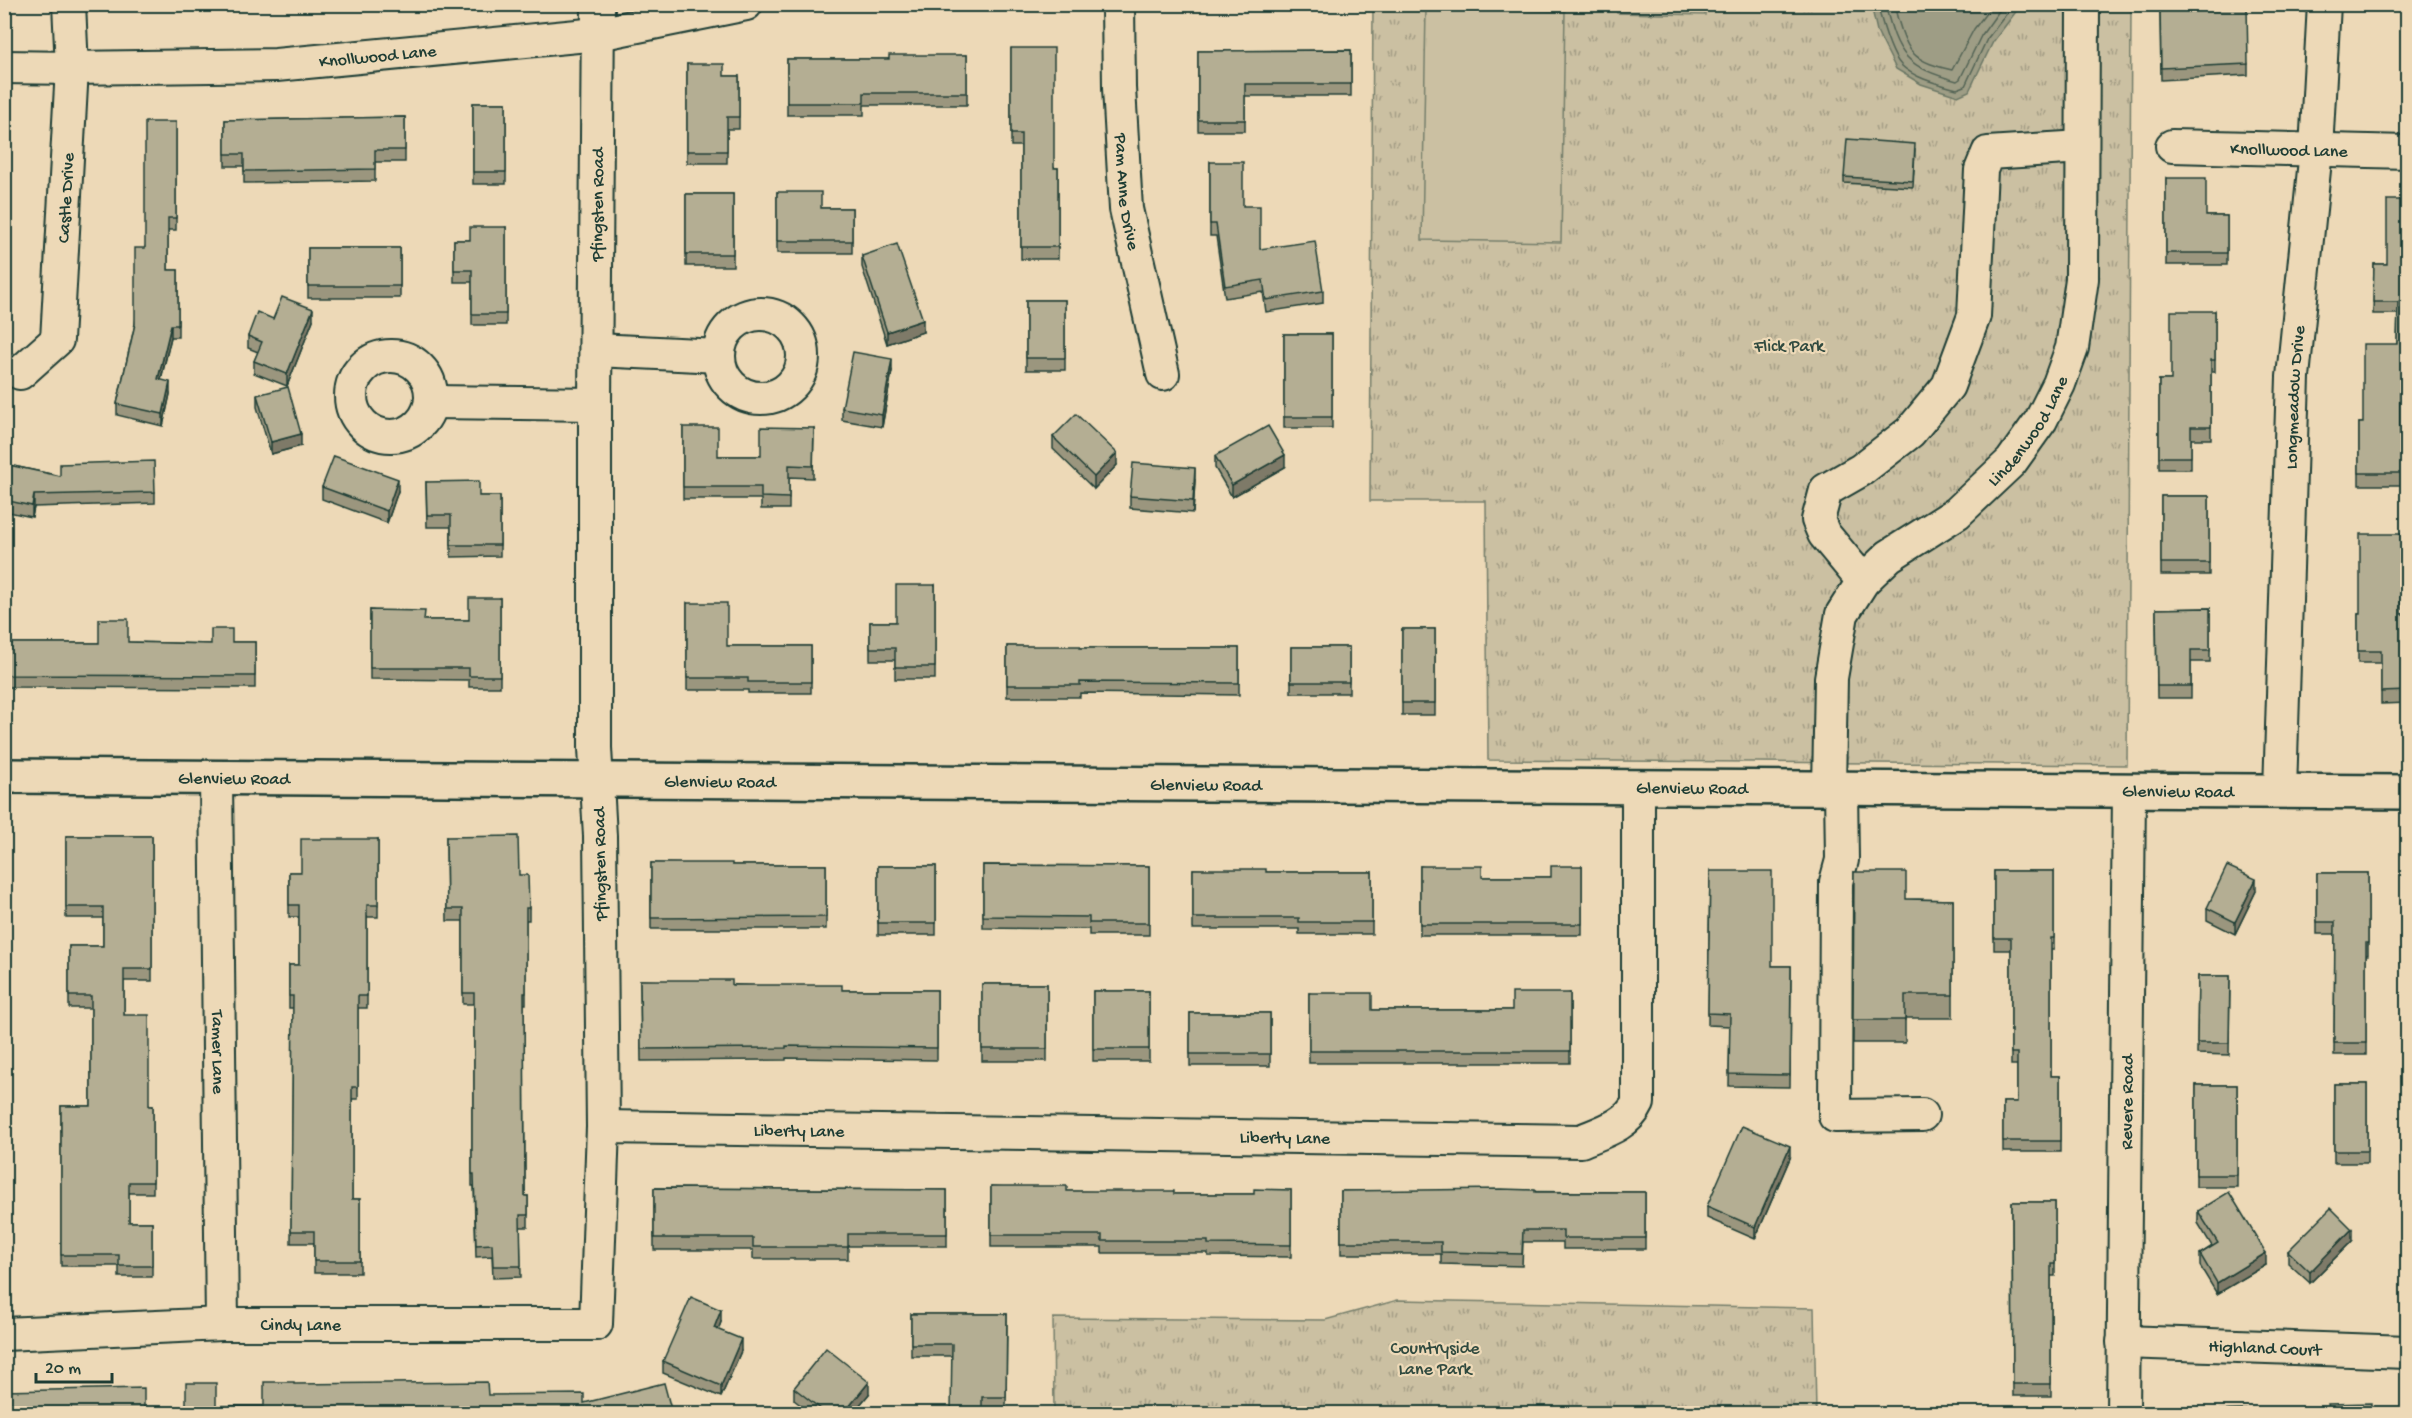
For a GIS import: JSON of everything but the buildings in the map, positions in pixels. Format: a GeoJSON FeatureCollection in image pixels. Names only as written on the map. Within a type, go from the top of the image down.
{"type":"FeatureCollection","features":[{"type":"Feature","properties":{"kind":"main road","name":"Glenview Road"},"geometry":{"type":"LineString","coordinates":[[4,776],[2408,792]]}},
{"type":"Feature","properties":{"kind":"street","name":"Castle Drive"},"geometry":{"type":"LineString","coordinates":[[20,373],[57,340],[72,68],[69,4]]}},
{"type":"Feature","properties":{"kind":"street","name":"Knollwood Lane"},"geometry":{"type":"LineString","coordinates":[[4,67],[276,65],[598,19],[746,4]]}},
{"type":"Feature","properties":{"kind":"street","name":"Pam Anne Drive"},"geometry":{"type":"LineString","coordinates":[[1118,4],[1119,88],[1126,209],[1163,374]]}},
{"type":"Feature","properties":{"kind":"street","name":"Lindenwood Lane"},"geometry":{"type":"LineString","coordinates":[[1922,1115],[1835,1116],[1836,882],[1842,860],[1835,788],[1831,678],[1835,647],[1842,614],[1863,582],[1889,556],[1957,513],[1991,483],[2011,462],[2035,428],[2059,384],[2072,348],[2082,279],[2083,4]]}},
{"type":"Feature","properties":{"kind":"street","name":"Longmeadow Drive"},"geometry":{"type":"LineString","coordinates":[[2280,791],[2293,377],[2316,150],[2324,4]]}},
{"type":"Feature","properties":{"kind":"street","name":"Pfingsten Road"},"geometry":{"type":"LineString","coordinates":[[596,1324],[603,1126],[595,748],[598,19]]}},
{"type":"Feature","properties":{"kind":"street","name":"Knollwood Lane"},"geometry":{"type":"LineString","coordinates":[[2172,146],[2408,152]]}},
{"type":"Feature","properties":{"kind":"street"},"geometry":{"type":"LineString","coordinates":[[1863,582],[1824,534],[1818,520],[1826,490],[1861,470],[1910,432],[1948,386],[1974,316],[1981,170],[1988,153],[2082,147]]}},
{"type":"Feature","properties":{"kind":"street"},"geometry":{"type":"LineString","coordinates":[[596,350],[719,356]]}},
{"type":"Feature","properties":{"kind":"street"},"geometry":{"type":"LineString","coordinates":[[431,402],[595,404]]}},
{"type":"Feature","properties":{"kind":"street","name":"Tamer Lane"},"geometry":{"type":"LineString","coordinates":[[216,778],[222,1324]]}},
{"type":"Feature","properties":{"kind":"street","name":"Liberty Lane"},"geometry":{"type":"LineString","coordinates":[[603,1126],[1581,1140],[1612,1128],[1633,1115],[1638,1103],[1638,787]]}},
{"type":"Feature","properties":{"kind":"street","name":"Revere Road"},"geometry":{"type":"LineString","coordinates":[[2122,1413],[2129,791]]}},
{"type":"Feature","properties":{"kind":"street","name":"Cindy Lane"},"geometry":{"type":"LineString","coordinates":[[4,1334],[222,1324],[596,1324]]}},
{"type":"Feature","properties":{"kind":"street","name":"Highland Court"},"geometry":{"type":"LineString","coordinates":[[2122,1342],[2408,1352]]}},
{"type":"Feature","properties":{"kind":"green space","name":"Flick Park"},"geometry":{"type":"Polygon","coordinates":[[[1373,5],[2131,5],[2127,765],[1488,760],[1486,501],[1370,501],[1373,5]]]}},
{"type":"Feature","properties":{"kind":"green space"},"geometry":{"type":"Polygon","coordinates":[[[1617,5],[1705,5],[1705,15],[1617,13],[1617,5]]]}},
{"type":"Feature","properties":{"kind":"green space"},"geometry":{"type":"Polygon","coordinates":[[[1426,8],[1565,11],[1561,242],[1422,240],[1426,8]]]}},
{"type":"Feature","properties":{"kind":"green space","name":"Countryside Lane Park"},"geometry":{"type":"Polygon","coordinates":[[[1398,1300],[1814,1308],[1816,1413],[1054,1413],[1053,1318],[1325,1320],[1398,1300]]]}},
{"type":"Feature","properties":{"kind":"water"},"geometry":{"type":"Polygon","coordinates":[[[1871,4],[2021,5],[1993,42],[1969,91],[1958,96],[1921,84],[1896,69],[1877,31],[1871,4]]]}}]}
